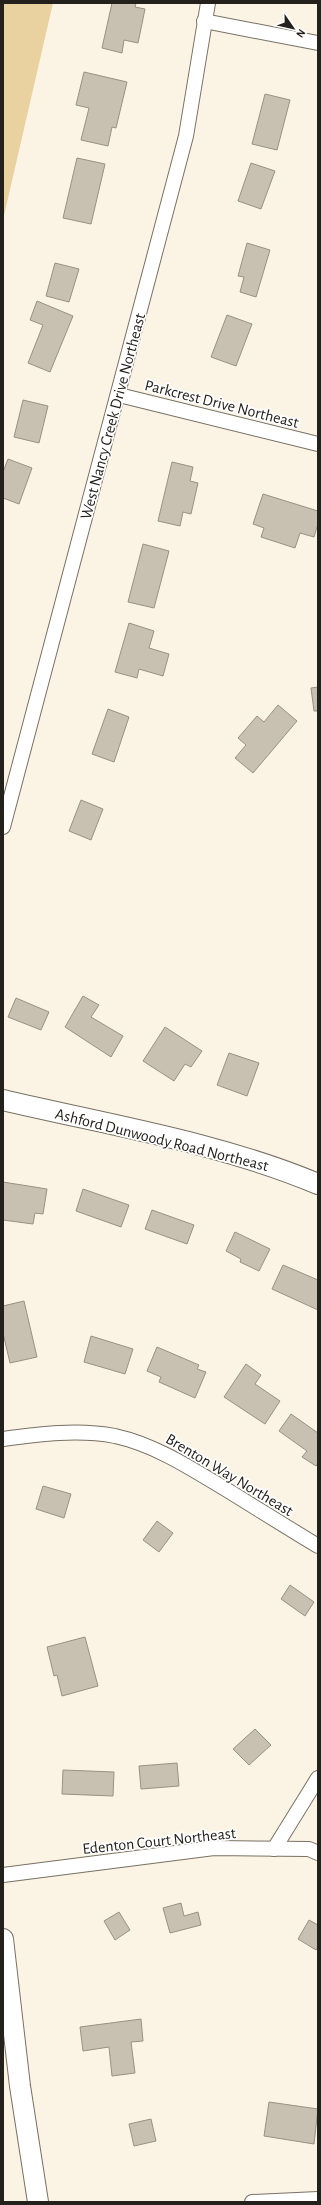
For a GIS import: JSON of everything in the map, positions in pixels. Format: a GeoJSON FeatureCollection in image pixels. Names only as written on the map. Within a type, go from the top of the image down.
{"type":"FeatureCollection","features":[{"type":"Feature","properties":{"kind":"main road","name":"Ashford Dunwoody Road Northeast"},"geometry":{"type":"LineString","coordinates":[[3,1100],[193,1144],[281,1169],[318,1184]]}},
{"type":"Feature","properties":{"kind":"main road"},"geometry":{"type":"LineString","coordinates":[[3,1939],[20,2086],[38,2202]]}},
{"type":"Feature","properties":{"kind":"street","name":"West Nancy Creek Drive Northeast"},"geometry":{"type":"LineString","coordinates":[[3,827],[119,395],[186,136],[208,3]]}},
{"type":"Feature","properties":{"kind":"street"},"geometry":{"type":"LineString","coordinates":[[204,21],[318,43]]}},
{"type":"Feature","properties":{"kind":"street","name":"Parkcrest Drive Northeast"},"geometry":{"type":"LineString","coordinates":[[119,395],[318,444]]}},
{"type":"Feature","properties":{"kind":"street","name":"Brenton Way Northeast"},"geometry":{"type":"LineString","coordinates":[[3,1439],[31,1435],[77,1432],[115,1436],[153,1448],[194,1470],[318,1546]]}},
{"type":"Feature","properties":{"kind":"street"},"geometry":{"type":"LineString","coordinates":[[274,1849],[318,1778]]}},
{"type":"Feature","properties":{"kind":"street","name":"Edenton Court Northeast"},"geometry":{"type":"LineString","coordinates":[[3,1875],[214,1848],[309,1849],[318,1853]]}},
{"type":"Feature","properties":{"kind":"street"},"geometry":{"type":"LineString","coordinates":[[252,2202],[318,2199]]}},
{"type":"Feature","properties":{"kind":"shaded area"},"geometry":{"type":"Polygon","coordinates":[[[3,3],[53,3],[3,220],[3,3]]]}},
{"type":"Feature","properties":{"kind":"building"},"geometry":{"type":"Polygon","coordinates":[[[112,3],[136,3],[135,7],[145,9],[138,43],[124,40],[122,53],[102,48],[112,3]]]}},
{"type":"Feature","properties":{"kind":"building"},"geometry":{"type":"Polygon","coordinates":[[[84,72],[127,82],[116,128],[112,127],[108,146],[81,140],[89,108],[76,105],[84,72]]]}},
{"type":"Feature","properties":{"kind":"building"},"geometry":{"type":"Polygon","coordinates":[[[265,94],[290,100],[277,150],[252,144],[265,94]]]}},
{"type":"Feature","properties":{"kind":"building"},"geometry":{"type":"Polygon","coordinates":[[[77,158],[105,164],[91,224],[63,218],[77,158]]]}},
{"type":"Feature","properties":{"kind":"building"},"geometry":{"type":"Polygon","coordinates":[[[251,163],[275,171],[261,209],[238,201],[251,163]]]}},
{"type":"Feature","properties":{"kind":"building"},"geometry":{"type":"Polygon","coordinates":[[[247,243],[270,250],[256,297],[240,292],[244,277],[238,276],[247,243]]]}},
{"type":"Feature","properties":{"kind":"building"},"geometry":{"type":"Polygon","coordinates":[[[55,263],[79,269],[69,302],[46,296],[55,263]]]}},
{"type":"Feature","properties":{"kind":"building"},"geometry":{"type":"Polygon","coordinates":[[[37,301],[73,316],[50,372],[28,363],[43,325],[30,320],[37,301]]]}},
{"type":"Feature","properties":{"kind":"building"},"geometry":{"type":"Polygon","coordinates":[[[227,315],[252,324],[236,366],[211,357],[227,315]]]}},
{"type":"Feature","properties":{"kind":"building"},"geometry":{"type":"Polygon","coordinates":[[[23,400],[48,406],[39,443],[14,437],[23,400]]]}},
{"type":"Feature","properties":{"kind":"building"},"geometry":{"type":"Polygon","coordinates":[[[8,459],[32,468],[19,504],[3,498],[3,472],[8,459]]]}},
{"type":"Feature","properties":{"kind":"building"},"geometry":{"type":"Polygon","coordinates":[[[172,462],[193,467],[190,481],[198,483],[191,514],[183,512],[180,526],[158,521],[172,462]]]}},
{"type":"Feature","properties":{"kind":"building"},"geometry":{"type":"Polygon","coordinates":[[[263,494],[318,511],[318,524],[314,537],[300,533],[295,548],[261,537],[264,528],[253,524],[263,494]]]}},
{"type":"Feature","properties":{"kind":"building"},"geometry":{"type":"Polygon","coordinates":[[[143,544],[169,551],[154,608],[128,602],[143,544]]]}},
{"type":"Feature","properties":{"kind":"building"},"geometry":{"type":"Polygon","coordinates":[[[129,623],[154,631],[149,648],[169,654],[163,676],[139,669],[137,678],[115,672],[129,623]]]}},
{"type":"Feature","properties":{"kind":"building"},"geometry":{"type":"Polygon","coordinates":[[[318,687],[318,711],[314,711],[311,688],[318,687]]]}},
{"type":"Feature","properties":{"kind":"building"},"geometry":{"type":"Polygon","coordinates":[[[278,705],[297,721],[253,773],[235,758],[246,745],[238,738],[257,716],[264,722],[278,705]]]}},
{"type":"Feature","properties":{"kind":"building"},"geometry":{"type":"Polygon","coordinates":[[[108,709],[129,717],[114,762],[92,754],[108,709]]]}},
{"type":"Feature","properties":{"kind":"building"},"geometry":{"type":"Polygon","coordinates":[[[81,800],[103,809],[91,840],[69,831],[81,800]]]}},
{"type":"Feature","properties":{"kind":"building"},"geometry":{"type":"Polygon","coordinates":[[[83,996],[99,1005],[91,1017],[123,1036],[111,1057],[65,1027],[83,996]]]}},
{"type":"Feature","properties":{"kind":"building"},"geometry":{"type":"Polygon","coordinates":[[[16,998],[49,1012],[41,1030],[8,1017],[16,998]]]}},
{"type":"Feature","properties":{"kind":"building"},"geometry":{"type":"Polygon","coordinates":[[[165,1027],[202,1051],[191,1067],[185,1064],[174,1081],[143,1061],[165,1027]]]}},
{"type":"Feature","properties":{"kind":"building"},"geometry":{"type":"Polygon","coordinates":[[[229,1053],[259,1063],[247,1096],[217,1085],[229,1053]]]}},
{"type":"Feature","properties":{"kind":"building"},"geometry":{"type":"Polygon","coordinates":[[[3,1182],[47,1189],[43,1214],[35,1213],[33,1224],[3,1220],[3,1182]]]}},
{"type":"Feature","properties":{"kind":"building"},"geometry":{"type":"Polygon","coordinates":[[[83,1189],[129,1205],[121,1227],[76,1211],[83,1189]]]}},
{"type":"Feature","properties":{"kind":"building"},"geometry":{"type":"Polygon","coordinates":[[[152,1210],[194,1225],[187,1244],[145,1229],[152,1210]]]}},
{"type":"Feature","properties":{"kind":"building"},"geometry":{"type":"Polygon","coordinates":[[[235,1232],[270,1249],[259,1271],[240,1262],[241,1259],[226,1251],[235,1232]]]}},
{"type":"Feature","properties":{"kind":"building"},"geometry":{"type":"Polygon","coordinates":[[[283,1265],[318,1280],[318,1310],[272,1289],[283,1265]]]}},
{"type":"Feature","properties":{"kind":"building"},"geometry":{"type":"Polygon","coordinates":[[[24,1301],[37,1357],[10,1363],[3,1333],[3,1306],[24,1301]]]}},
{"type":"Feature","properties":{"kind":"building"},"geometry":{"type":"Polygon","coordinates":[[[91,1336],[133,1349],[125,1374],[84,1362],[91,1336]]]}},
{"type":"Feature","properties":{"kind":"building"},"geometry":{"type":"Polygon","coordinates":[[[157,1347],[199,1365],[197,1369],[206,1372],[195,1398],[159,1382],[161,1377],[147,1371],[157,1347]]]}},
{"type":"Feature","properties":{"kind":"building"},"geometry":{"type":"Polygon","coordinates":[[[246,1364],[261,1375],[255,1384],[280,1401],[265,1424],[224,1397],[246,1364]]]}},
{"type":"Feature","properties":{"kind":"building"},"geometry":{"type":"Polygon","coordinates":[[[291,1414],[318,1433],[318,1463],[316,1466],[302,1457],[307,1451],[279,1431],[291,1414]]]}},
{"type":"Feature","properties":{"kind":"building"},"geometry":{"type":"Polygon","coordinates":[[[43,1486],[71,1494],[64,1518],[36,1509],[43,1486]]]}},
{"type":"Feature","properties":{"kind":"building"},"geometry":{"type":"Polygon","coordinates":[[[157,1521],[173,1533],[159,1552],[143,1540],[157,1521]]]}},
{"type":"Feature","properties":{"kind":"building"},"geometry":{"type":"Polygon","coordinates":[[[290,1585],[314,1602],[305,1616],[281,1599],[290,1585]]]}},
{"type":"Feature","properties":{"kind":"building"},"geometry":{"type":"Polygon","coordinates":[[[85,1637],[98,1686],[62,1696],[57,1675],[54,1676],[47,1647],[85,1637]]]}},
{"type":"Feature","properties":{"kind":"building"},"geometry":{"type":"Polygon","coordinates":[[[255,1729],[271,1745],[249,1765],[233,1749],[255,1729]]]}},
{"type":"Feature","properties":{"kind":"building"},"geometry":{"type":"Polygon","coordinates":[[[177,1763],[179,1786],[141,1789],[139,1766],[177,1763]]]}},
{"type":"Feature","properties":{"kind":"building"},"geometry":{"type":"Polygon","coordinates":[[[63,1770],[114,1772],[113,1796],[62,1794],[63,1770]]]}},
{"type":"Feature","properties":{"kind":"building"},"geometry":{"type":"Polygon","coordinates":[[[181,1903],[184,1916],[198,1912],[201,1925],[170,1933],[163,1908],[181,1903]]]}},
{"type":"Feature","properties":{"kind":"building"},"geometry":{"type":"Polygon","coordinates":[[[119,1912],[130,1930],[115,1940],[104,1921],[119,1912]]]}},
{"type":"Feature","properties":{"kind":"building"},"geometry":{"type":"Polygon","coordinates":[[[309,1920],[318,1925],[318,1947],[316,1950],[298,1939],[309,1920]]]}},
{"type":"Feature","properties":{"kind":"building"},"geometry":{"type":"Polygon","coordinates":[[[141,2019],[143,2041],[131,2042],[135,2073],[112,2076],[109,2047],[83,2051],[80,2027],[141,2019]]]}},
{"type":"Feature","properties":{"kind":"building"},"geometry":{"type":"Polygon","coordinates":[[[269,2102],[318,2109],[314,2144],[264,2136],[269,2102]]]}},
{"type":"Feature","properties":{"kind":"building"},"geometry":{"type":"Polygon","coordinates":[[[151,2119],[156,2141],[134,2146],[129,2124],[151,2119]]]}}]}
